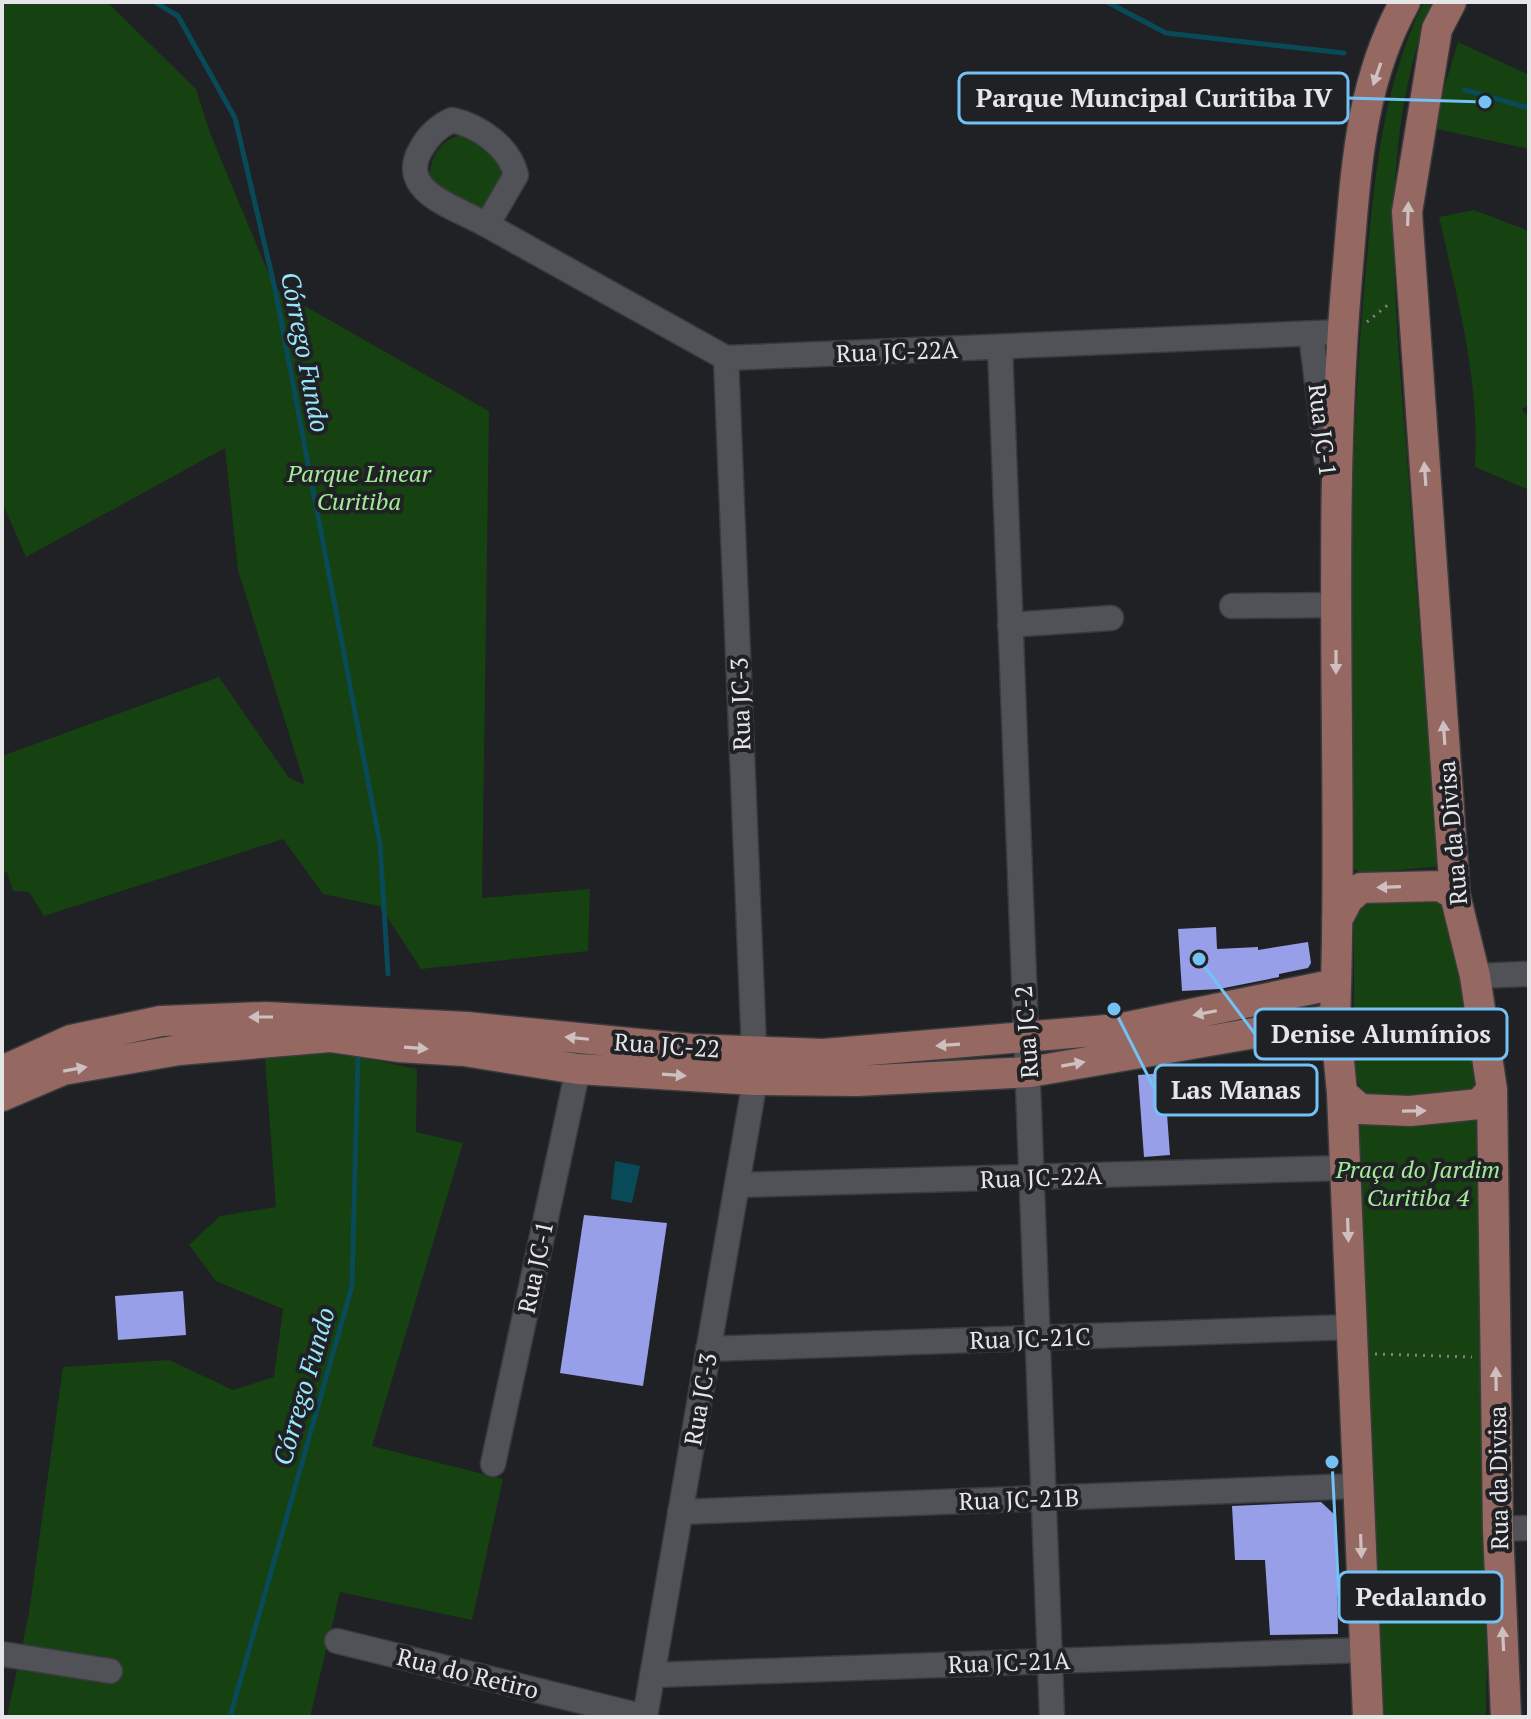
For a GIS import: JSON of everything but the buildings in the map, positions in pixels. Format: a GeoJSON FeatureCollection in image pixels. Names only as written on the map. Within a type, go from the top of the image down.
{"type":"FeatureCollection","features":[{"type":"Feature","properties":{"kind":"main road"},"geometry":{"type":"LineString","coordinates":[[1368,1717],[1342,1093],[1335,1019],[1336,526],[1342,332],[1360,123],[1395,20],[1405,2]]}},
{"type":"Feature","properties":{"kind":"main road","name":"Rua da Divisa"},"geometry":{"type":"LineString","coordinates":[[1451,2],[1437,29],[1407,212],[1455,895],[1475,976],[1492,1090],[1498,1529],[1506,1717]]}},
{"type":"Feature","properties":{"kind":"main road"},"geometry":{"type":"LineString","coordinates":[[1337,920],[1348,899],[1361,888],[1440,886],[1455,895]]}},
{"type":"Feature","properties":{"kind":"main road","name":"Rua JC-22"},"geometry":{"type":"LineString","coordinates":[[2,1071],[71,1040],[161,1021],[266,1017],[466,1039],[823,1054],[1118,1029],[1336,984]]}},
{"type":"Feature","properties":{"kind":"main road","name":"Rua JC-22"},"geometry":{"type":"LineString","coordinates":[[2,1096],[63,1070],[179,1050],[330,1037],[398,1047],[466,1039],[578,1069],[755,1080],[857,1081],[1030,1072],[1335,1019]]}},
{"type":"Feature","properties":{"kind":"main road"},"geometry":{"type":"LineString","coordinates":[[1342,1093],[1360,1109],[1410,1111],[1479,1104],[1492,1090]]}},
{"type":"Feature","properties":{"kind":"street"},"geometry":{"type":"LineString","coordinates":[[487,225],[516,175],[513,161],[506,151],[465,123],[452,120],[441,125],[423,144],[415,159],[413,176],[420,187],[487,225],[726,358]]}},
{"type":"Feature","properties":{"kind":"street","name":"Rua JC-22A"},"geometry":{"type":"LineString","coordinates":[[726,358],[1342,332]]}},
{"type":"Feature","properties":{"kind":"street","name":"Rua JC-1"},"geometry":{"type":"LineString","coordinates":[[1311,334],[1336,526]]}},
{"type":"Feature","properties":{"kind":"street","name":"Rua JC-2"},"geometry":{"type":"LineString","coordinates":[[1000,347],[1030,1072],[1052,1717]]}},
{"type":"Feature","properties":{"kind":"street","name":"Rua JC-3"},"geometry":{"type":"LineString","coordinates":[[726,358],[754,1049]]}},
{"type":"Feature","properties":{"kind":"street"},"geometry":{"type":"LineString","coordinates":[[1232,606],[1336,605]]}},
{"type":"Feature","properties":{"kind":"street"},"geometry":{"type":"LineString","coordinates":[[1010,625],[1111,618]]}},
{"type":"Feature","properties":{"kind":"street"},"geometry":{"type":"LineString","coordinates":[[1475,976],[1529,974]]}},
{"type":"Feature","properties":{"kind":"street","name":"Rua JC-1"},"geometry":{"type":"LineString","coordinates":[[493,1464],[578,1069]]}},
{"type":"Feature","properties":{"kind":"street","name":"Rua JC-3"},"geometry":{"type":"LineString","coordinates":[[645,1717],[755,1080]]}},
{"type":"Feature","properties":{"kind":"street","name":"Rua JC-22A"},"geometry":{"type":"LineString","coordinates":[[737,1185],[1345,1168]]}},
{"type":"Feature","properties":{"kind":"street","name":"Rua JC-21C"},"geometry":{"type":"LineString","coordinates":[[708,1349],[1039,1338],[1352,1340]]}},
{"type":"Feature","properties":{"kind":"street","name":"Rua JC-21B"},"geometry":{"type":"LineString","coordinates":[[680,1512],[1358,1486]]}},
{"type":"Feature","properties":{"kind":"street"},"geometry":{"type":"LineString","coordinates":[[1498,1529],[1529,1528]]}},
{"type":"Feature","properties":{"kind":"street","name":"Rua do Retiro"},"geometry":{"type":"LineString","coordinates":[[337,1641],[645,1717]]}},
{"type":"Feature","properties":{"kind":"street","name":"Rua JC-21A"},"geometry":{"type":"LineString","coordinates":[[652,1675],[1365,1650]]}},
{"type":"Feature","properties":{"kind":"street"},"geometry":{"type":"LineString","coordinates":[[2,1654],[110,1671]]}},
{"type":"Feature","properties":{"kind":"path"},"geometry":{"type":"LineString","coordinates":[[1342,332],[1374,318],[1412,282]]}},
{"type":"Feature","properties":{"kind":"path"},"geometry":{"type":"LineString","coordinates":[[1352,1340],[1495,1357]]}},
{"type":"Feature","properties":{"kind":"green space","name":"Parque Linear Curitiba"},"geometry":{"type":"Polygon","coordinates":[[[2,2],[107,2],[196,89],[210,133],[275,289],[489,411],[482,898],[590,889],[588,951],[421,969],[380,906],[323,894],[283,839],[44,916],[29,892],[13,891],[7,872],[2,873],[2,756],[219,677],[289,778],[305,785],[238,570],[225,448],[26,557],[2,502],[2,2]]]}},
{"type":"Feature","properties":{"kind":"green space"},"geometry":{"type":"Polygon","coordinates":[[[1424,2],[1433,2],[1414,57],[1402,114],[1396,173],[1395,293],[1423,666],[1444,863],[1434,867],[1360,873],[1353,868],[1351,647],[1359,353],[1372,208],[1382,138],[1398,68],[1424,2]]]}},
{"type":"Feature","properties":{"kind":"green space"},"geometry":{"type":"Polygon","coordinates":[[[1458,42],[1529,75],[1529,149],[1432,128],[1458,42]]]}},
{"type":"Feature","properties":{"kind":"green space"},"geometry":{"type":"Polygon","coordinates":[[[461,135],[501,158],[507,172],[492,204],[478,211],[430,184],[433,160],[440,147],[461,135]]]}},
{"type":"Feature","properties":{"kind":"green space"},"geometry":{"type":"Polygon","coordinates":[[[1474,210],[1529,231],[1529,405],[1522,409],[1529,418],[1529,490],[1475,467],[1471,373],[1439,217],[1474,210]]]}},
{"type":"Feature","properties":{"kind":"green space"},"geometry":{"type":"Polygon","coordinates":[[[1430,896],[1443,902],[1451,916],[1481,1082],[1475,1093],[1368,1099],[1354,1076],[1354,914],[1366,902],[1430,896]]]}},
{"type":"Feature","properties":{"kind":"green space"},"geometry":{"type":"Polygon","coordinates":[[[264,1046],[358,1057],[417,1069],[416,1132],[463,1143],[372,1446],[503,1479],[472,1620],[340,1592],[310,1717],[7,1717],[29,1613],[63,1367],[169,1360],[233,1390],[274,1377],[283,1309],[216,1281],[189,1245],[220,1216],[276,1207],[264,1046]]]}},
{"type":"Feature","properties":{"kind":"green space","name":"Praça do Jardim Curitiba 4"},"geometry":{"type":"Polygon","coordinates":[[[1350,1108],[1483,1108],[1489,1524],[1486,1717],[1376,1717],[1350,1108]]]}},
{"type":"Feature","properties":{"kind":"water"},"geometry":{"type":"Polygon","coordinates":[[[615,1161],[640,1166],[632,1203],[611,1199],[615,1161]]]}},
{"type":"Feature","properties":{"kind":"waterway","name":"Córrego Fundo"},"geometry":{"type":"LineString","coordinates":[[155,2],[178,16],[235,118],[275,289],[380,844],[388,974]]}},
{"type":"Feature","properties":{"kind":"waterway"},"geometry":{"type":"LineString","coordinates":[[1107,2],[1166,33],[1344,53]]}},
{"type":"Feature","properties":{"kind":"waterway"},"geometry":{"type":"LineString","coordinates":[[1465,90],[1529,108]]}},
{"type":"Feature","properties":{"kind":"waterway","name":"Córrego Fundo"},"geometry":{"type":"LineString","coordinates":[[230,1717],[352,1286],[358,1057]]}},
{"type":"Feature","properties":{"kind":"place","name":"Parque Muncipal Curitiba IV"},"geometry":{"type":"Point","coordinates":[1485,102]}},
{"type":"Feature","properties":{"kind":"place","name":"Denise Alumínios"},"geometry":{"type":"Point","coordinates":[1199,959]}},
{"type":"Feature","properties":{"kind":"place","name":"Las Manas"},"geometry":{"type":"Point","coordinates":[1114,1009]}},
{"type":"Feature","properties":{"kind":"place","name":"Pedalando"},"geometry":{"type":"Point","coordinates":[1332,1462]}}]}
